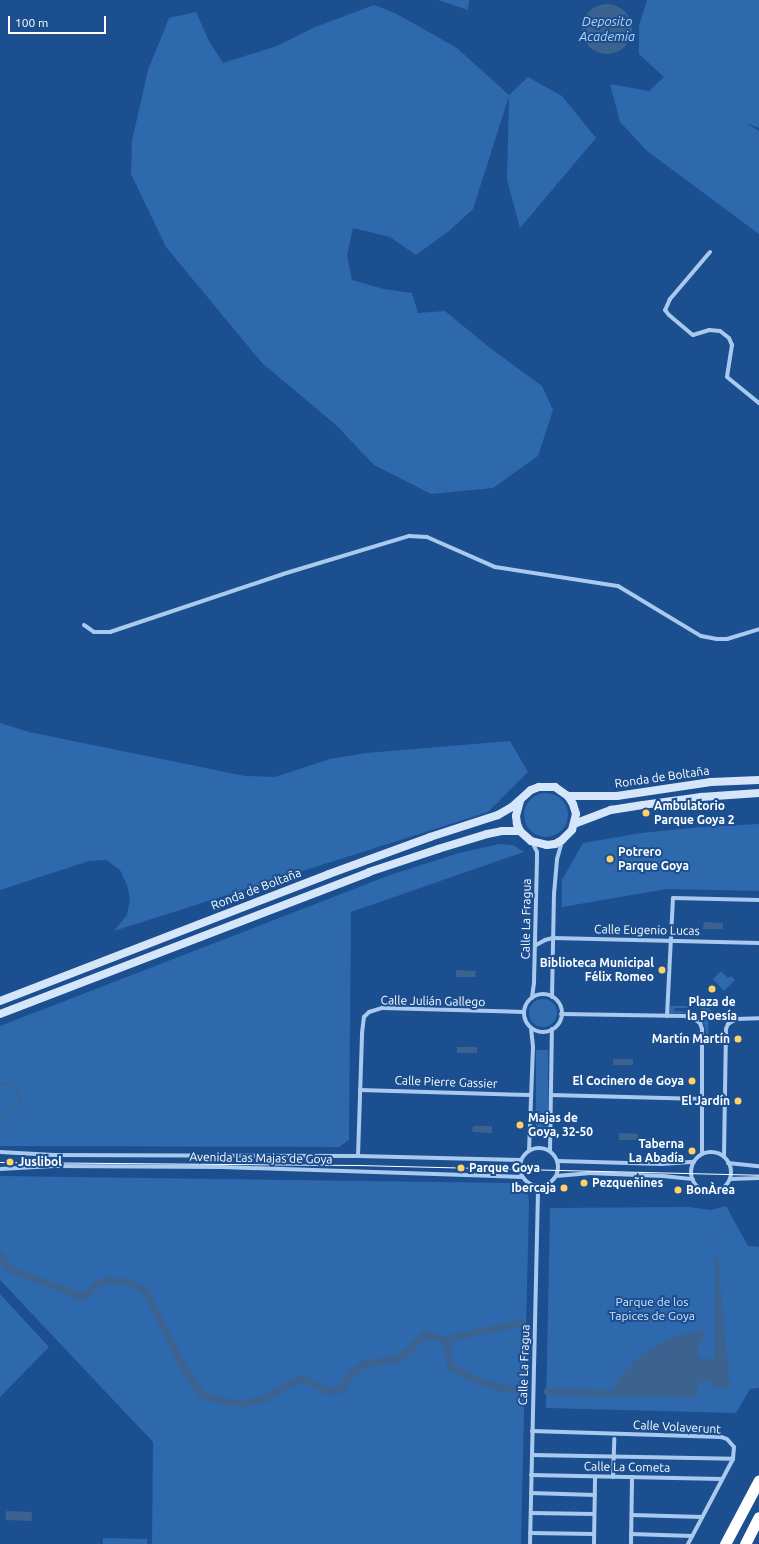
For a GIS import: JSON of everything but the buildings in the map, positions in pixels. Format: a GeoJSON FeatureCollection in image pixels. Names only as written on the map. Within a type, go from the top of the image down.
{"type":"FeatureCollection","features":[{"type":"Feature","properties":{"kind":"highway"},"geometry":{"type":"LineString","coordinates":[[725,1544],[759,1480]]}},
{"type":"Feature","properties":{"kind":"highway"},"geometry":{"type":"LineString","coordinates":[[744,1544],[759,1516]]}},
{"type":"Feature","properties":{"kind":"main road","name":"Ronda de Boltaña"},"geometry":{"type":"LineString","coordinates":[[0,1001],[329,874],[430,837],[475,824],[503,813],[520,801],[531,790],[547,786],[555,787],[568,796],[617,796],[711,782],[759,780]]}},
{"type":"Feature","properties":{"kind":"main road","name":"Ronda de Boltaña"},"geometry":{"type":"LineString","coordinates":[[574,824],[600,814],[643,805],[701,796],[759,793]]}},
{"type":"Feature","properties":{"kind":"main road"},"geometry":{"type":"LineString","coordinates":[[520,801],[516,816],[520,831],[531,841],[547,845],[562,840],[572,830],[574,824],[574,809],[568,796]]}},
{"type":"Feature","properties":{"kind":"main road","name":"Ronda de Boltaña"},"geometry":{"type":"LineString","coordinates":[[0,1014],[369,872],[487,834],[502,831],[520,831]]}},
{"type":"Feature","properties":{"kind":"street"},"geometry":{"type":"LineString","coordinates":[[710,252],[670,299],[665,310],[693,335],[709,330],[720,331],[729,338],[732,345],[727,377],[759,403]]}},
{"type":"Feature","properties":{"kind":"street"},"geometry":{"type":"LineString","coordinates":[[84,625],[94,632],[110,632],[283,574],[409,536],[427,537],[495,567],[618,586],[701,636],[727,639],[759,629]]}},
{"type":"Feature","properties":{"kind":"street"},"geometry":{"type":"LineString","coordinates":[[552,997],[556,870],[562,840]]}},
{"type":"Feature","properties":{"kind":"street","name":"Calle La Fragua"},"geometry":{"type":"LineString","coordinates":[[531,841],[537,852],[536,945],[532,998]]}},
{"type":"Feature","properties":{"kind":"street"},"geometry":{"type":"LineString","coordinates":[[667,1016],[673,898],[759,900]]}},
{"type":"Feature","properties":{"kind":"street","name":"Calle Eugenio Lucas"},"geometry":{"type":"LineString","coordinates":[[536,945],[553,938],[759,943]]}},
{"type":"Feature","properties":{"kind":"street"},"geometry":{"type":"LineString","coordinates":[[543,994],[552,997],[558,1003],[561,1014],[558,1023],[552,1029],[540,1032],[531,1028],[526,1022],[524,1012],[527,1003],[532,998],[543,994]]}},
{"type":"Feature","properties":{"kind":"street","name":"Calle Julián Gallego"},"geometry":{"type":"LineString","coordinates":[[358,1156],[362,1033],[364,1017],[369,1012],[382,1008],[524,1012]]}},
{"type":"Feature","properties":{"kind":"street"},"geometry":{"type":"LineString","coordinates":[[561,1014],[690,1017],[700,1023],[702,1029],[702,1154]]}},
{"type":"Feature","properties":{"kind":"street"},"geometry":{"type":"LineString","coordinates":[[730,1180],[728,1163],[724,1156],[726,1033],[728,1024],[741,1018],[759,1018]]}},
{"type":"Feature","properties":{"kind":"street"},"geometry":{"type":"LineString","coordinates":[[529,1151],[533,1046],[531,1028]]}},
{"type":"Feature","properties":{"kind":"street"},"geometry":{"type":"LineString","coordinates":[[550,1151],[552,1029]]}},
{"type":"Feature","properties":{"kind":"street","name":"Calle Pierre Gassier"},"geometry":{"type":"LineString","coordinates":[[360,1090],[531,1095]]}},
{"type":"Feature","properties":{"kind":"street"},"geometry":{"type":"LineString","coordinates":[[551,1095],[702,1099]]}},
{"type":"Feature","properties":{"kind":"street"},"geometry":{"type":"LineString","coordinates":[[539,1148],[550,1151],[558,1161],[559,1170],[556,1176],[550,1183],[538,1187],[528,1184],[522,1177],[520,1169],[521,1160],[529,1151],[539,1148]]}},
{"type":"Feature","properties":{"kind":"street","name":"Avenida Las Majas de Goya"},"geometry":{"type":"LineString","coordinates":[[0,1152],[61,1155],[358,1156],[521,1160]]}},
{"type":"Feature","properties":{"kind":"street"},"geometry":{"type":"LineString","coordinates":[[724,1156],[715,1152],[702,1154],[694,1162],[692,1169],[693,1179],[698,1186],[710,1192],[721,1189],[730,1180],[759,1178]]}},
{"type":"Feature","properties":{"kind":"street"},"geometry":{"type":"LineString","coordinates":[[558,1161],[662,1164],[694,1162]]}},
{"type":"Feature","properties":{"kind":"street"},"geometry":{"type":"LineString","coordinates":[[728,1163],[759,1166]]}},
{"type":"Feature","properties":{"kind":"street","name":"Avenida Las Majas de Goya"},"geometry":{"type":"LineString","coordinates":[[0,1169],[26,1169],[54,1166],[222,1167],[522,1177]]}},
{"type":"Feature","properties":{"kind":"street"},"geometry":{"type":"LineString","coordinates":[[556,1176],[588,1174],[662,1176],[693,1179]]}},
{"type":"Feature","properties":{"kind":"street","name":"Calle La Fragua"},"geometry":{"type":"LineString","coordinates":[[530,1544],[538,1187]]}},
{"type":"Feature","properties":{"kind":"street","name":"Calle Volaverunt"},"geometry":{"type":"LineString","coordinates":[[532,1431],[721,1437],[727,1439],[732,1444],[734,1451],[733,1459]]}},
{"type":"Feature","properties":{"kind":"street"},"geometry":{"type":"LineString","coordinates":[[613,1477],[614,1438]]}},
{"type":"Feature","properties":{"kind":"street"},"geometry":{"type":"LineString","coordinates":[[532,1455],[733,1459],[688,1544]]}},
{"type":"Feature","properties":{"kind":"street","name":"Calle La Cometa"},"geometry":{"type":"LineString","coordinates":[[532,1475],[722,1479]]}},
{"type":"Feature","properties":{"kind":"street"},"geometry":{"type":"LineString","coordinates":[[594,1544],[595,1477]]}},
{"type":"Feature","properties":{"kind":"street"},"geometry":{"type":"LineString","coordinates":[[631,1544],[632,1477]]}},
{"type":"Feature","properties":{"kind":"street"},"geometry":{"type":"LineString","coordinates":[[531,1493],[595,1495]]}},
{"type":"Feature","properties":{"kind":"street"},"geometry":{"type":"LineString","coordinates":[[531,1513],[594,1514]]}},
{"type":"Feature","properties":{"kind":"street"},"geometry":{"type":"LineString","coordinates":[[632,1515],[702,1517]]}},
{"type":"Feature","properties":{"kind":"street"},"geometry":{"type":"LineString","coordinates":[[530,1533],[594,1534]]}},
{"type":"Feature","properties":{"kind":"street"},"geometry":{"type":"LineString","coordinates":[[631,1534],[692,1536]]}},
{"type":"Feature","properties":{"kind":"green space"},"geometry":{"type":"Polygon","coordinates":[[[438,0],[469,0],[468,10],[438,0]]]}},
{"type":"Feature","properties":{"kind":"green space"},"geometry":{"type":"Polygon","coordinates":[[[647,0],[759,0],[759,128],[746,123],[759,131],[759,234],[647,151],[620,122],[610,84],[649,91],[664,77],[639,54],[639,26],[647,0]]]}},
{"type":"Feature","properties":{"kind":"green space"},"geometry":{"type":"Polygon","coordinates":[[[374,5],[395,13],[457,48],[509,95],[528,77],[562,96],[596,138],[520,228],[507,180],[509,96],[473,209],[449,231],[416,255],[390,237],[353,228],[347,255],[352,280],[384,289],[412,293],[418,313],[445,311],[490,348],[542,386],[553,410],[538,456],[493,488],[431,494],[374,465],[336,425],[262,363],[166,247],[131,174],[132,141],[148,70],[169,18],[196,12],[209,41],[223,63],[277,46],[315,27],[374,5]]]}},
{"type":"Feature","properties":{"kind":"green space"},"geometry":{"type":"Polygon","coordinates":[[[0,723],[29,732],[245,776],[275,777],[330,759],[366,753],[510,741],[528,772],[488,812],[114,931],[127,915],[130,899],[127,885],[120,870],[106,860],[89,861],[0,890],[0,723]]]}},
{"type":"Feature","properties":{"kind":"green space"},"geometry":{"type":"Polygon","coordinates":[[[542,793],[550,793],[555,794],[562,799],[567,806],[567,824],[562,831],[555,836],[542,837],[534,834],[527,827],[524,819],[524,811],[527,803],[534,796],[542,793]]]}},
{"type":"Feature","properties":{"kind":"green space"},"geometry":{"type":"Polygon","coordinates":[[[759,824],[759,891],[667,889],[562,907],[562,880],[583,843],[641,833],[700,827],[759,824]]]}},
{"type":"Feature","properties":{"kind":"green space"},"geometry":{"type":"Polygon","coordinates":[[[499,844],[513,845],[524,852],[351,912],[349,1140],[339,1147],[0,1146],[0,1026],[390,875],[459,853],[499,844]]]}},
{"type":"Feature","properties":{"kind":"green space"},"geometry":{"type":"Polygon","coordinates":[[[721,971],[728,978],[731,976],[735,980],[724,991],[713,979],[721,971]]]}},
{"type":"Feature","properties":{"kind":"green space"},"geometry":{"type":"Polygon","coordinates":[[[543,999],[553,1003],[557,1013],[553,1023],[543,1027],[533,1023],[529,1013],[533,1003],[543,999]]]}},
{"type":"Feature","properties":{"kind":"green space"},"geometry":{"type":"Polygon","coordinates":[[[697,1001],[712,1011],[709,1012],[708,1037],[706,1037],[705,1026],[697,1017],[688,1013],[669,1013],[670,1006],[692,1006],[692,1008],[675,1008],[674,1011],[692,1012],[703,1020],[702,1010],[697,1001]]]}},
{"type":"Feature","properties":{"kind":"green space"},"geometry":{"type":"Polygon","coordinates":[[[536,1050],[548,1050],[548,1130],[536,1130],[536,1050]]]}},
{"type":"Feature","properties":{"kind":"green space"},"geometry":{"type":"Polygon","coordinates":[[[0,1176],[512,1183],[528,1195],[529,1201],[521,1544],[152,1544],[153,1442],[0,1280],[0,1176]]]}},
{"type":"Feature","properties":{"kind":"green space","name":"Parque de los Tapices de Goya"},"geometry":{"type":"Polygon","coordinates":[[[726,1206],[748,1246],[759,1247],[759,1388],[750,1389],[736,1413],[546,1408],[550,1208],[689,1207],[711,1210],[726,1206]]]}},
{"type":"Feature","properties":{"kind":"green space"},"geometry":{"type":"Polygon","coordinates":[[[0,1294],[49,1347],[0,1397],[0,1294]]]}},
{"type":"Feature","properties":{"kind":"green space"},"geometry":{"type":"Polygon","coordinates":[[[103,1538],[147,1539],[147,1544],[103,1544],[103,1538]]]}},
{"type":"Feature","properties":{"kind":"water","name":"Deposito Academia"},"geometry":{"type":"Polygon","coordinates":[[[607,4],[616,6],[627,15],[632,29],[630,38],[621,49],[607,54],[598,52],[587,43],[582,29],[584,20],[593,9],[607,4]]]}},
{"type":"Feature","properties":{"kind":"water"},"geometry":{"type":"Polygon","coordinates":[[[704,922],[723,923],[723,929],[703,929],[704,922]]]}},
{"type":"Feature","properties":{"kind":"water"},"geometry":{"type":"Polygon","coordinates":[[[456,970],[476,971],[475,977],[456,977],[456,970]]]}},
{"type":"Feature","properties":{"kind":"water"},"geometry":{"type":"Polygon","coordinates":[[[457,1047],[477,1047],[477,1053],[457,1053],[457,1047]]]}},
{"type":"Feature","properties":{"kind":"water"},"geometry":{"type":"Polygon","coordinates":[[[613,1059],[633,1059],[633,1065],[613,1065],[613,1059]]]}},
{"type":"Feature","properties":{"kind":"water"},"geometry":{"type":"Polygon","coordinates":[[[473,1126],[492,1126],[492,1133],[472,1132],[473,1126]]]}},
{"type":"Feature","properties":{"kind":"water"},"geometry":{"type":"Polygon","coordinates":[[[619,1133],[638,1134],[638,1140],[619,1140],[619,1133]]]}},
{"type":"Feature","properties":{"kind":"water"},"geometry":{"type":"Polygon","coordinates":[[[715,1257],[718,1258],[730,1389],[713,1388],[713,1382],[698,1383],[697,1398],[612,1396],[620,1376],[639,1356],[666,1340],[678,1335],[703,1330],[703,1342],[698,1342],[698,1358],[714,1359],[715,1257]]]}},
{"type":"Feature","properties":{"kind":"water"},"geometry":{"type":"Polygon","coordinates":[[[6,1511],[32,1512],[32,1521],[6,1520],[6,1511]]]}},
{"type":"Feature","properties":{"kind":"waterway"},"geometry":{"type":"LineString","coordinates":[[0,1083],[10,1084],[17,1088],[20,1099],[17,1106],[0,1123]]}},
{"type":"Feature","properties":{"kind":"waterway"},"geometry":{"type":"LineString","coordinates":[[717,1236],[726,1229]]}},
{"type":"Feature","properties":{"kind":"waterway"},"geometry":{"type":"LineString","coordinates":[[0,1255],[8,1267],[15,1271],[80,1296],[89,1292],[96,1284],[106,1280],[130,1282],[146,1292],[180,1361],[201,1394],[223,1401],[242,1403],[265,1398],[298,1379],[306,1380],[326,1390],[336,1391],[343,1386],[352,1372],[363,1364],[395,1359],[405,1353],[425,1334],[443,1340],[447,1347],[450,1366],[472,1378],[502,1388],[518,1389]]}},
{"type":"Feature","properties":{"kind":"waterway"},"geometry":{"type":"LineString","coordinates":[[443,1340],[521,1322]]}},
{"type":"Feature","properties":{"kind":"waterway"},"geometry":{"type":"LineString","coordinates":[[547,1391],[613,1393],[621,1391]]}},
{"type":"Feature","properties":{"kind":"tram line"},"geometry":{"type":"LineString","coordinates":[[0,1162],[358,1165],[759,1175]]}},
{"type":"Feature","properties":{"kind":"place","name":"Ambulatorio Parque Goya 2"},"geometry":{"type":"Point","coordinates":[646,813]}},
{"type":"Feature","properties":{"kind":"place","name":"Potrero Parque Goya"},"geometry":{"type":"Point","coordinates":[610,859]}},
{"type":"Feature","properties":{"kind":"place","name":"Biblioteca Municipal Félix Romeo"},"geometry":{"type":"Point","coordinates":[662,970]}},
{"type":"Feature","properties":{"kind":"place","name":"Plaza de la Poesía"},"geometry":{"type":"Point","coordinates":[712,989]}},
{"type":"Feature","properties":{"kind":"place","name":"Martín Martín"},"geometry":{"type":"Point","coordinates":[738,1039]}},
{"type":"Feature","properties":{"kind":"place","name":"El Cocinero de Goya"},"geometry":{"type":"Point","coordinates":[692,1081]}},
{"type":"Feature","properties":{"kind":"place","name":"El Jardín"},"geometry":{"type":"Point","coordinates":[738,1101]}},
{"type":"Feature","properties":{"kind":"place","name":"Majas de Goya, 32-50"},"geometry":{"type":"Point","coordinates":[520,1125]}},
{"type":"Feature","properties":{"kind":"place","name":"Taberna La Abadía"},"geometry":{"type":"Point","coordinates":[692,1151]}},
{"type":"Feature","properties":{"kind":"place","name":"Juslibol"},"geometry":{"type":"Point","coordinates":[10,1162]}},
{"type":"Feature","properties":{"kind":"place","name":"Parque Goya"},"geometry":{"type":"Point","coordinates":[461,1168]}},
{"type":"Feature","properties":{"kind":"place","name":"Pezqueñines"},"geometry":{"type":"Point","coordinates":[584,1183]}},
{"type":"Feature","properties":{"kind":"place","name":"Ibercaja"},"geometry":{"type":"Point","coordinates":[564,1188]}},
{"type":"Feature","properties":{"kind":"place","name":"BonÀrea"},"geometry":{"type":"Point","coordinates":[678,1190]}}]}
